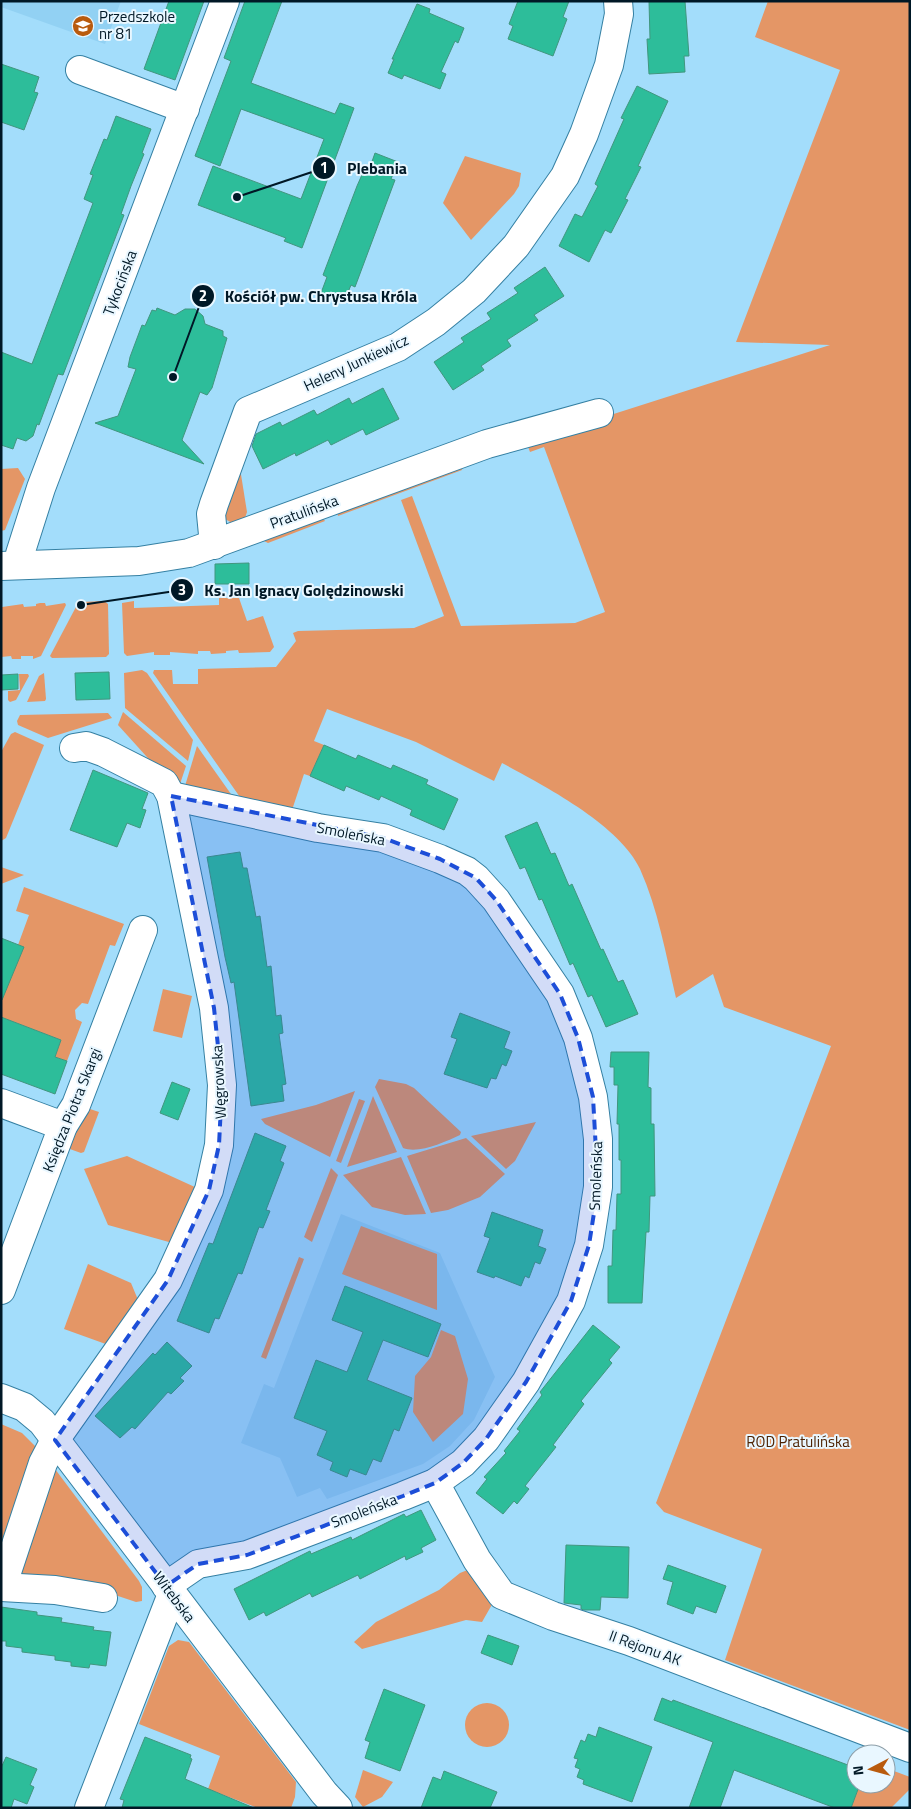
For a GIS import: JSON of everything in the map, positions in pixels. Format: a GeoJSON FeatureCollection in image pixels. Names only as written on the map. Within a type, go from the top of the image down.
{"type":"FeatureCollection","features":[{"type":"Feature","properties":{"kind":"street","name":"Tykocińska"},"geometry":{"type":"LineString","coordinates":[[11,566],[20,554],[41,488],[225,1]]}},
{"type":"Feature","properties":{"kind":"street","name":"Heleny Junkiewicz"},"geometry":{"type":"LineString","coordinates":[[214,545],[212,514],[214,504],[248,411],[398,347],[436,322],[474,291],[528,232],[565,176],[584,134],[609,65],[619,14],[618,1]]}},
{"type":"Feature","properties":{"kind":"street"},"geometry":{"type":"LineString","coordinates":[[80,70],[185,109]]}},
{"type":"Feature","properties":{"kind":"street","name":"Pratulińska"},"geometry":{"type":"LineString","coordinates":[[11,566],[151,560],[189,554],[487,444],[598,413]]}},
{"type":"Feature","properties":{"kind":"street"},"geometry":{"type":"LineString","coordinates":[[74,748],[86,746],[102,752],[164,783],[172,796]]}},
{"type":"Feature","properties":{"kind":"street","name":"Węgrowska"},"geometry":{"type":"LineString","coordinates":[[1,1587],[43,1463],[55,1440],[168,1280],[209,1190],[219,1145],[222,1085],[214,1008],[172,796]]}},
{"type":"Feature","properties":{"kind":"street","name":"Smoleńska"},"geometry":{"type":"LineString","coordinates":[[169,1590],[198,1564],[247,1555],[435,1483],[463,1464],[486,1439],[526,1382],[571,1301],[594,1221],[598,1187],[598,1139],[593,1097],[578,1038],[560,994],[496,900],[466,871],[383,838],[318,828],[172,796]]}},
{"type":"Feature","properties":{"kind":"street","name":"Księdza Piotra Skargi"},"geometry":{"type":"LineString","coordinates":[[1,1290],[63,1126],[76,1105],[143,930]]}},
{"type":"Feature","properties":{"kind":"street"},"geometry":{"type":"LineString","coordinates":[[1,1103],[63,1126]]}},
{"type":"Feature","properties":{"kind":"street","name":"Witebska"},"geometry":{"type":"LineString","coordinates":[[1,1398],[31,1412],[55,1440],[169,1590],[325,1803]]}},
{"type":"Feature","properties":{"kind":"street","name":"II Rejonu AK"},"geometry":{"type":"LineString","coordinates":[[435,1483],[476,1560],[502,1595],[553,1616],[629,1641],[910,1748]]}},
{"type":"Feature","properties":{"kind":"street"},"geometry":{"type":"LineString","coordinates":[[1,1587],[55,1590],[103,1598]]}},
{"type":"Feature","properties":{"kind":"street"},"geometry":{"type":"LineString","coordinates":[[89,1808],[169,1590]]}},
{"type":"Feature","properties":{"kind":"highlighted area"},"geometry":{"type":"Polygon","coordinates":[[[171,796],[383,838],[440,859],[476,878],[496,900],[560,994],[578,1038],[593,1097],[598,1187],[589,1245],[571,1301],[526,1382],[486,1439],[463,1463],[435,1483],[403,1496],[247,1555],[198,1564],[166,1586],[55,1440],[168,1280],[209,1190],[219,1145],[222,1085],[214,1008],[171,796]]]}},
{"type":"Feature","properties":{"kind":"shaded area","name":"Przedszkole nr 81"},"geometry":{"type":"Polygon","coordinates":[[[1,1],[121,1],[105,44],[1,7],[1,1]]]}},
{"type":"Feature","properties":{"kind":"shaded area"},"geometry":{"type":"Polygon","coordinates":[[[341,1214],[440,1253],[495,1377],[474,1420],[450,1446],[423,1464],[327,1499],[320,1488],[297,1497],[280,1458],[241,1443],[264,1384],[274,1388],[341,1214]]]}},
{"type":"Feature","properties":{"kind":"green space","name":"ROD Pratulińska"},"geometry":{"type":"Polygon","coordinates":[[[768,1],[910,1],[910,1730],[725,1660],[762,1549],[664,1512],[656,1503],[831,1046],[724,1007],[713,974],[676,998],[652,900],[640,869],[630,853],[616,837],[579,808],[519,772],[502,763],[494,781],[416,742],[327,709],[314,741],[324,745],[310,776],[304,774],[291,813],[242,800],[153,673],[154,670],[172,670],[173,684],[198,684],[198,669],[276,667],[296,641],[293,633],[298,631],[414,628],[444,616],[401,500],[412,496],[461,626],[575,623],[605,612],[544,447],[530,452],[527,444],[529,441],[830,345],[736,342],[840,70],[755,37],[768,1]]]}},
{"type":"Feature","properties":{"kind":"green space"},"geometry":{"type":"Polygon","coordinates":[[[465,156],[521,173],[519,186],[514,194],[471,240],[443,203],[465,156]]]}},
{"type":"Feature","properties":{"kind":"green space"},"geometry":{"type":"Polygon","coordinates":[[[239,462],[247,512],[245,518],[232,523],[225,519],[219,506],[239,462]]]}},
{"type":"Feature","properties":{"kind":"green space"},"geometry":{"type":"Polygon","coordinates":[[[463,465],[462,470],[338,516],[337,512],[463,465]]]}},
{"type":"Feature","properties":{"kind":"green space"},"geometry":{"type":"Polygon","coordinates":[[[18,468],[25,479],[5,530],[1,531],[1,469],[18,468]]]}},
{"type":"Feature","properties":{"kind":"green space"},"geometry":{"type":"Polygon","coordinates":[[[323,518],[325,521],[268,543],[262,540],[323,518]]]}},
{"type":"Feature","properties":{"kind":"green space"},"geometry":{"type":"Polygon","coordinates":[[[219,598],[239,598],[247,621],[263,616],[274,647],[270,652],[239,653],[238,650],[211,654],[210,651],[198,651],[198,654],[170,652],[170,655],[154,655],[154,652],[127,656],[124,653],[122,603],[134,601],[134,608],[219,605],[219,598]]]}},
{"type":"Feature","properties":{"kind":"green space"},"geometry":{"type":"Polygon","coordinates":[[[104,601],[108,604],[109,654],[106,657],[52,658],[50,656],[77,605],[81,602],[104,601]]]}},
{"type":"Feature","properties":{"kind":"green space"},"geometry":{"type":"Polygon","coordinates":[[[45,603],[46,606],[65,603],[66,605],[41,656],[33,659],[33,656],[21,656],[21,659],[12,659],[11,656],[1,657],[1,604],[2,607],[23,604],[24,607],[36,606],[36,604],[45,603]]]}},
{"type":"Feature","properties":{"kind":"green space"},"geometry":{"type":"Polygon","coordinates":[[[142,670],[147,673],[193,740],[188,761],[125,708],[124,673],[142,670]]]}},
{"type":"Feature","properties":{"kind":"green space"},"geometry":{"type":"Polygon","coordinates":[[[44,673],[45,701],[27,702],[39,676],[44,673]]]}},
{"type":"Feature","properties":{"kind":"green space"},"geometry":{"type":"Polygon","coordinates":[[[19,674],[28,674],[29,676],[16,700],[10,702],[8,700],[8,691],[20,690],[19,674]]]}},
{"type":"Feature","properties":{"kind":"green space"},"geometry":{"type":"Polygon","coordinates":[[[123,712],[186,766],[180,784],[156,767],[118,725],[123,712]]]}},
{"type":"Feature","properties":{"kind":"green space"},"geometry":{"type":"Polygon","coordinates":[[[108,713],[112,718],[48,738],[18,725],[17,721],[20,715],[108,713]]]}},
{"type":"Feature","properties":{"kind":"green space"},"geometry":{"type":"Polygon","coordinates":[[[15,732],[44,745],[6,838],[1,841],[1,752],[11,734],[15,732]]]}},
{"type":"Feature","properties":{"kind":"green space"},"geometry":{"type":"Polygon","coordinates":[[[197,746],[238,804],[185,786],[197,746]]]}},
{"type":"Feature","properties":{"kind":"green space"},"geometry":{"type":"Polygon","coordinates":[[[1,867],[24,875],[1,884],[1,867]]]}},
{"type":"Feature","properties":{"kind":"green space"},"geometry":{"type":"Polygon","coordinates":[[[24,887],[124,924],[115,946],[110,945],[88,1004],[82,1003],[75,1010],[76,1019],[82,1022],[67,1061],[55,1057],[61,1040],[1,1017],[1,1001],[23,948],[18,945],[29,915],[16,911],[24,887]]]}},
{"type":"Feature","properties":{"kind":"green space"},"geometry":{"type":"Polygon","coordinates":[[[163,989],[192,996],[182,1038],[153,1031],[163,989]]]}},
{"type":"Feature","properties":{"kind":"green space"},"geometry":{"type":"Polygon","coordinates":[[[379,1079],[406,1084],[414,1088],[461,1132],[460,1135],[440,1144],[424,1148],[403,1148],[375,1087],[379,1079]]]}},
{"type":"Feature","properties":{"kind":"green space"},"geometry":{"type":"Polygon","coordinates":[[[355,1091],[330,1157],[265,1124],[261,1119],[316,1105],[355,1091]]]}},
{"type":"Feature","properties":{"kind":"green space"},"geometry":{"type":"Polygon","coordinates":[[[373,1096],[397,1152],[347,1167],[373,1096]]]}},
{"type":"Feature","properties":{"kind":"green space"},"geometry":{"type":"Polygon","coordinates":[[[359,1099],[365,1101],[341,1163],[336,1161],[359,1099]]]}},
{"type":"Feature","properties":{"kind":"green space"},"geometry":{"type":"Polygon","coordinates":[[[84,1107],[99,1112],[84,1152],[81,1153],[67,1148],[84,1107]]]}},
{"type":"Feature","properties":{"kind":"green space"},"geometry":{"type":"Polygon","coordinates":[[[536,1122],[515,1161],[506,1169],[471,1136],[536,1122]]]}},
{"type":"Feature","properties":{"kind":"green space"},"geometry":{"type":"Polygon","coordinates":[[[466,1138],[505,1174],[480,1197],[448,1210],[431,1213],[407,1156],[466,1138]]]}},
{"type":"Feature","properties":{"kind":"green space"},"geometry":{"type":"Polygon","coordinates":[[[127,1156],[197,1188],[176,1244],[108,1225],[84,1169],[127,1156]]]}},
{"type":"Feature","properties":{"kind":"green space"},"geometry":{"type":"Polygon","coordinates":[[[401,1157],[426,1214],[405,1215],[372,1207],[343,1175],[401,1157]]]}},
{"type":"Feature","properties":{"kind":"green space"},"geometry":{"type":"Polygon","coordinates":[[[331,1168],[338,1175],[312,1242],[304,1237],[331,1168]]]}},
{"type":"Feature","properties":{"kind":"green space"},"geometry":{"type":"Polygon","coordinates":[[[361,1226],[437,1254],[437,1310],[342,1274],[361,1226]]]}},
{"type":"Feature","properties":{"kind":"green space"},"geometry":{"type":"Polygon","coordinates":[[[299,1257],[304,1259],[266,1359],[261,1357],[299,1257]]]}},
{"type":"Feature","properties":{"kind":"green space"},"geometry":{"type":"Polygon","coordinates":[[[88,1264],[131,1283],[141,1307],[114,1347],[64,1329],[88,1264]]]}},
{"type":"Feature","properties":{"kind":"green space"},"geometry":{"type":"Polygon","coordinates":[[[441,1330],[455,1336],[468,1379],[463,1414],[433,1442],[413,1412],[415,1376],[431,1357],[441,1330]]]}},
{"type":"Feature","properties":{"kind":"green space"},"geometry":{"type":"Polygon","coordinates":[[[1,1424],[22,1433],[43,1454],[1,1558],[1,1424]]]}},
{"type":"Feature","properties":{"kind":"green space"},"geometry":{"type":"Polygon","coordinates":[[[52,1465],[139,1581],[142,1587],[142,1601],[136,1602],[97,1589],[27,1579],[21,1573],[52,1465]]]}},
{"type":"Feature","properties":{"kind":"green space"},"geometry":{"type":"Polygon","coordinates":[[[470,1569],[494,1601],[482,1622],[466,1620],[362,1649],[354,1642],[376,1622],[439,1590],[460,1573],[470,1569]]]}},
{"type":"Feature","properties":{"kind":"green space"},"geometry":{"type":"Polygon","coordinates":[[[178,1640],[189,1642],[296,1782],[295,1797],[291,1808],[258,1808],[208,1789],[220,1756],[139,1724],[169,1646],[178,1640]]]}},
{"type":"Feature","properties":{"kind":"green space"},"geometry":{"type":"Polygon","coordinates":[[[487,1703],[499,1707],[505,1713],[509,1725],[505,1737],[499,1743],[487,1747],[475,1743],[469,1737],[465,1725],[469,1713],[475,1707],[487,1703]]]}},
{"type":"Feature","properties":{"kind":"green space"},"geometry":{"type":"Polygon","coordinates":[[[363,1770],[393,1782],[382,1797],[363,1807],[355,1797],[363,1770]]]}},
{"type":"Feature","properties":{"kind":"green space"},"geometry":{"type":"Polygon","coordinates":[[[896,1772],[910,1777],[910,1789],[891,1808],[851,1808],[856,1794],[896,1794],[896,1772]]]}},
{"type":"Feature","properties":{"kind":"building"},"geometry":{"type":"Polygon","coordinates":[[[169,1],[204,1],[175,80],[144,69],[169,1]]]}},
{"type":"Feature","properties":{"kind":"building"},"geometry":{"type":"Polygon","coordinates":[[[245,1],[282,1],[251,83],[335,114],[340,103],[354,108],[302,248],[284,241],[286,238],[198,205],[213,166],[301,199],[324,139],[241,109],[220,166],[195,156],[231,61],[224,58],[245,1]]]}},
{"type":"Feature","properties":{"kind":"building"},"geometry":{"type":"Polygon","coordinates":[[[518,1],[569,1],[563,17],[567,19],[553,56],[508,39],[513,26],[509,24],[518,1]]]}},
{"type":"Feature","properties":{"kind":"building"},"geometry":{"type":"Polygon","coordinates":[[[649,1],[685,1],[689,56],[684,56],[685,72],[649,74],[647,39],[650,39],[649,1]]]}},
{"type":"Feature","properties":{"kind":"building"},"geometry":{"type":"Polygon","coordinates":[[[417,4],[430,9],[429,13],[464,28],[458,43],[455,41],[441,72],[446,74],[440,89],[404,75],[402,79],[388,73],[394,59],[392,59],[417,4]]]}},
{"type":"Feature","properties":{"kind":"building"},"geometry":{"type":"Polygon","coordinates":[[[1,64],[39,77],[34,92],[38,93],[24,130],[1,122],[1,64]]]}},
{"type":"Feature","properties":{"kind":"building"},"geometry":{"type":"Polygon","coordinates":[[[637,86],[668,101],[638,166],[641,167],[625,199],[628,200],[611,233],[605,230],[589,262],[559,246],[575,214],[582,217],[598,186],[595,184],[624,119],[621,118],[637,86]]]}},
{"type":"Feature","properties":{"kind":"building"},"geometry":{"type":"Polygon","coordinates":[[[116,116],[151,129],[142,153],[144,154],[121,214],[124,215],[63,375],[58,374],[33,436],[26,441],[17,438],[13,449],[1,445],[1,352],[32,364],[93,203],[84,199],[93,175],[90,174],[104,139],[107,140],[116,116]]]}},
{"type":"Feature","properties":{"kind":"building"},"geometry":{"type":"Polygon","coordinates":[[[375,153],[398,162],[391,179],[395,180],[355,287],[351,285],[344,302],[321,293],[327,277],[323,275],[357,186],[365,168],[369,170],[375,153]]]}},
{"type":"Feature","properties":{"kind":"building"},"geometry":{"type":"Polygon","coordinates":[[[545,267],[564,296],[534,315],[538,320],[507,340],[511,346],[481,366],[484,370],[453,390],[434,362],[464,342],[461,338],[491,319],[487,313],[518,293],[514,288],[545,267]]]}},
{"type":"Feature","properties":{"kind":"building"},"geometry":{"type":"Polygon","coordinates":[[[157,308],[175,315],[185,309],[195,309],[203,316],[205,324],[223,331],[223,336],[227,338],[212,388],[207,395],[200,392],[182,440],[204,464],[95,423],[118,416],[136,369],[128,367],[130,357],[142,325],[145,326],[152,310],[156,311],[157,308]]]}},
{"type":"Feature","properties":{"kind":"building"},"geometry":{"type":"Polygon","coordinates":[[[383,388],[399,419],[366,435],[363,429],[331,445],[328,440],[296,456],[295,453],[263,469],[252,446],[256,434],[280,422],[282,426],[314,410],[317,415],[349,398],[352,404],[383,388]]]}},
{"type":"Feature","properties":{"kind":"building"},"geometry":{"type":"Polygon","coordinates":[[[249,563],[249,584],[215,584],[215,564],[249,563]]]}},
{"type":"Feature","properties":{"kind":"building"},"geometry":{"type":"Polygon","coordinates":[[[109,672],[110,699],[76,700],[75,673],[109,672]]]}},
{"type":"Feature","properties":{"kind":"building"},"geometry":{"type":"Polygon","coordinates":[[[18,674],[18,689],[1,690],[1,675],[18,674]]]}},
{"type":"Feature","properties":{"kind":"building"},"geometry":{"type":"Polygon","coordinates":[[[324,745],[356,759],[358,755],[391,769],[393,765],[428,780],[426,784],[458,799],[444,830],[410,815],[412,810],[381,796],[379,800],[346,786],[344,791],[310,776],[324,745]]]}},
{"type":"Feature","properties":{"kind":"building"},"geometry":{"type":"Polygon","coordinates":[[[93,770],[148,793],[142,809],[146,810],[140,828],[127,823],[117,847],[70,830],[93,770]]]}},
{"type":"Feature","properties":{"kind":"building"},"geometry":{"type":"Polygon","coordinates":[[[537,822],[551,854],[555,853],[569,886],[572,884],[601,950],[603,949],[618,982],[623,980],[638,1014],[606,1027],[592,995],[588,997],[573,963],[570,965],[542,899],[539,900],[525,867],[520,869],[505,836],[537,822]]]}},
{"type":"Feature","properties":{"kind":"building"},"geometry":{"type":"Polygon","coordinates":[[[240,852],[243,868],[247,868],[256,917],[260,916],[267,967],[271,966],[276,1016],[281,1015],[283,1033],[279,1034],[286,1084],[282,1085],[284,1101],[251,1106],[234,982],[231,983],[225,957],[207,857],[240,852]]]}},
{"type":"Feature","properties":{"kind":"building"},"geometry":{"type":"Polygon","coordinates":[[[1,938],[24,947],[2,1000],[1,1000],[1,938]]]}},
{"type":"Feature","properties":{"kind":"building"},"geometry":{"type":"Polygon","coordinates":[[[460,1013],[510,1032],[504,1048],[512,1051],[506,1066],[502,1064],[496,1079],[491,1078],[487,1088],[444,1074],[457,1039],[451,1037],[460,1013]]]}},
{"type":"Feature","properties":{"kind":"building"},"geometry":{"type":"Polygon","coordinates":[[[1,1017],[61,1040],[55,1057],[67,1061],[55,1094],[1,1074],[1,1017]]]}},
{"type":"Feature","properties":{"kind":"building"},"geometry":{"type":"Polygon","coordinates":[[[611,1052],[649,1052],[648,1087],[651,1088],[651,1124],[654,1124],[655,1196],[650,1196],[649,1232],[646,1232],[642,1303],[608,1303],[608,1266],[612,1266],[617,1194],[621,1194],[619,1124],[617,1124],[618,1085],[614,1085],[614,1067],[610,1067],[611,1052]]]}},
{"type":"Feature","properties":{"kind":"building"},"geometry":{"type":"Polygon","coordinates":[[[172,1082],[190,1089],[178,1120],[160,1113],[172,1082]]]}},
{"type":"Feature","properties":{"kind":"building"},"geometry":{"type":"Polygon","coordinates":[[[255,1133],[286,1146],[280,1161],[284,1163],[266,1210],[270,1211],[263,1228],[259,1227],[242,1274],[238,1273],[219,1319],[215,1318],[209,1333],[177,1321],[209,1243],[213,1244],[255,1133]]]}},
{"type":"Feature","properties":{"kind":"building"},"geometry":{"type":"Polygon","coordinates":[[[492,1212],[543,1230],[538,1246],[546,1249],[540,1264],[535,1262],[529,1278],[525,1276],[521,1286],[495,1276],[494,1278],[477,1272],[490,1238],[484,1236],[492,1212]]]}},
{"type":"Feature","properties":{"kind":"building"},"geometry":{"type":"Polygon","coordinates":[[[345,1286],[441,1324],[428,1357],[383,1340],[367,1380],[412,1398],[399,1431],[394,1429],[381,1462],[373,1459],[366,1475],[350,1469],[347,1477],[330,1470],[333,1462],[317,1455],[327,1431],[294,1418],[316,1360],[347,1372],[363,1332],[332,1320],[345,1286]]]}},
{"type":"Feature","properties":{"kind":"building"},"geometry":{"type":"Polygon","coordinates":[[[593,1325],[620,1347],[609,1360],[612,1363],[581,1401],[584,1404],[553,1445],[556,1447],[525,1486],[529,1489],[517,1504],[514,1501],[503,1514],[476,1493],[487,1479],[484,1477],[506,1453],[504,1451],[520,1431],[517,1429],[542,1395],[540,1392],[593,1325]]]}},
{"type":"Feature","properties":{"kind":"building"},"geometry":{"type":"Polygon","coordinates":[[[167,1342],[192,1366],[180,1378],[184,1381],[171,1394],[168,1392],[135,1429],[132,1427],[120,1438],[95,1416],[153,1353],[155,1355],[167,1342]]]}},
{"type":"Feature","properties":{"kind":"building"},"geometry":{"type":"Polygon","coordinates":[[[421,1510],[436,1540],[421,1548],[423,1552],[406,1560],[405,1556],[360,1579],[358,1575],[312,1597],[310,1593],[266,1616],[264,1612],[249,1620],[234,1589],[310,1551],[311,1554],[351,1537],[352,1540],[404,1514],[406,1517],[421,1510]]]}},
{"type":"Feature","properties":{"kind":"building"},"geometry":{"type":"Polygon","coordinates":[[[566,1545],[629,1547],[628,1598],[601,1597],[600,1610],[584,1610],[581,1609],[581,1605],[564,1603],[566,1545]]]}},
{"type":"Feature","properties":{"kind":"building"},"geometry":{"type":"Polygon","coordinates":[[[668,1565],[726,1586],[716,1613],[696,1606],[693,1614],[667,1604],[673,1582],[663,1579],[668,1565]]]}},
{"type":"Feature","properties":{"kind":"building"},"geometry":{"type":"Polygon","coordinates":[[[1,1607],[37,1612],[37,1615],[62,1618],[61,1622],[94,1627],[93,1630],[111,1632],[106,1666],[90,1664],[89,1668],[71,1666],[71,1662],[55,1660],[55,1656],[22,1652],[22,1648],[6,1646],[6,1641],[1,1641],[1,1607]]]}},
{"type":"Feature","properties":{"kind":"building"},"geometry":{"type":"Polygon","coordinates":[[[488,1635],[519,1646],[512,1665],[481,1653],[488,1635]]]}},
{"type":"Feature","properties":{"kind":"building"},"geometry":{"type":"Polygon","coordinates":[[[384,1689],[425,1705],[400,1771],[365,1758],[370,1742],[365,1740],[384,1689]]]}},
{"type":"Feature","properties":{"kind":"building"},"geometry":{"type":"Polygon","coordinates":[[[662,1698],[672,1702],[673,1700],[846,1764],[846,1794],[856,1794],[851,1808],[835,1808],[734,1770],[720,1808],[689,1808],[713,1742],[654,1720],[662,1698]]]}},
{"type":"Feature","properties":{"kind":"building"},"geometry":{"type":"Polygon","coordinates":[[[599,1727],[652,1747],[632,1802],[583,1784],[584,1780],[577,1777],[580,1769],[575,1767],[578,1759],[574,1758],[581,1740],[585,1742],[588,1734],[596,1737],[599,1727]]]}},
{"type":"Feature","properties":{"kind":"building"},"geometry":{"type":"Polygon","coordinates":[[[145,1737],[191,1755],[190,1758],[192,1759],[185,1779],[254,1808],[122,1808],[124,1800],[120,1799],[145,1737]]]}},
{"type":"Feature","properties":{"kind":"building"},"geometry":{"type":"Polygon","coordinates":[[[6,1757],[37,1769],[30,1785],[34,1787],[27,1804],[14,1799],[11,1808],[1,1808],[1,1768],[6,1757]]]}},
{"type":"Feature","properties":{"kind":"building"},"geometry":{"type":"Polygon","coordinates":[[[444,1771],[497,1792],[490,1808],[421,1808],[433,1777],[441,1780],[444,1771]]]}},
{"type":"Feature","properties":{"kind":"place","name":"Przedszkole nr 81"},"geometry":{"type":"Point","coordinates":[83,26]}},
{"type":"Feature","properties":{"kind":"place","name":"Plebania"},"geometry":{"type":"Point","coordinates":[237,197]}},
{"type":"Feature","properties":{"kind":"place","name":"Kościół pw. Chrystusa Króla"},"geometry":{"type":"Point","coordinates":[173,377]}},
{"type":"Feature","properties":{"kind":"place","name":"Ks. Jan Ignacy Golędzinowski"},"geometry":{"type":"Point","coordinates":[81,605]}}]}
